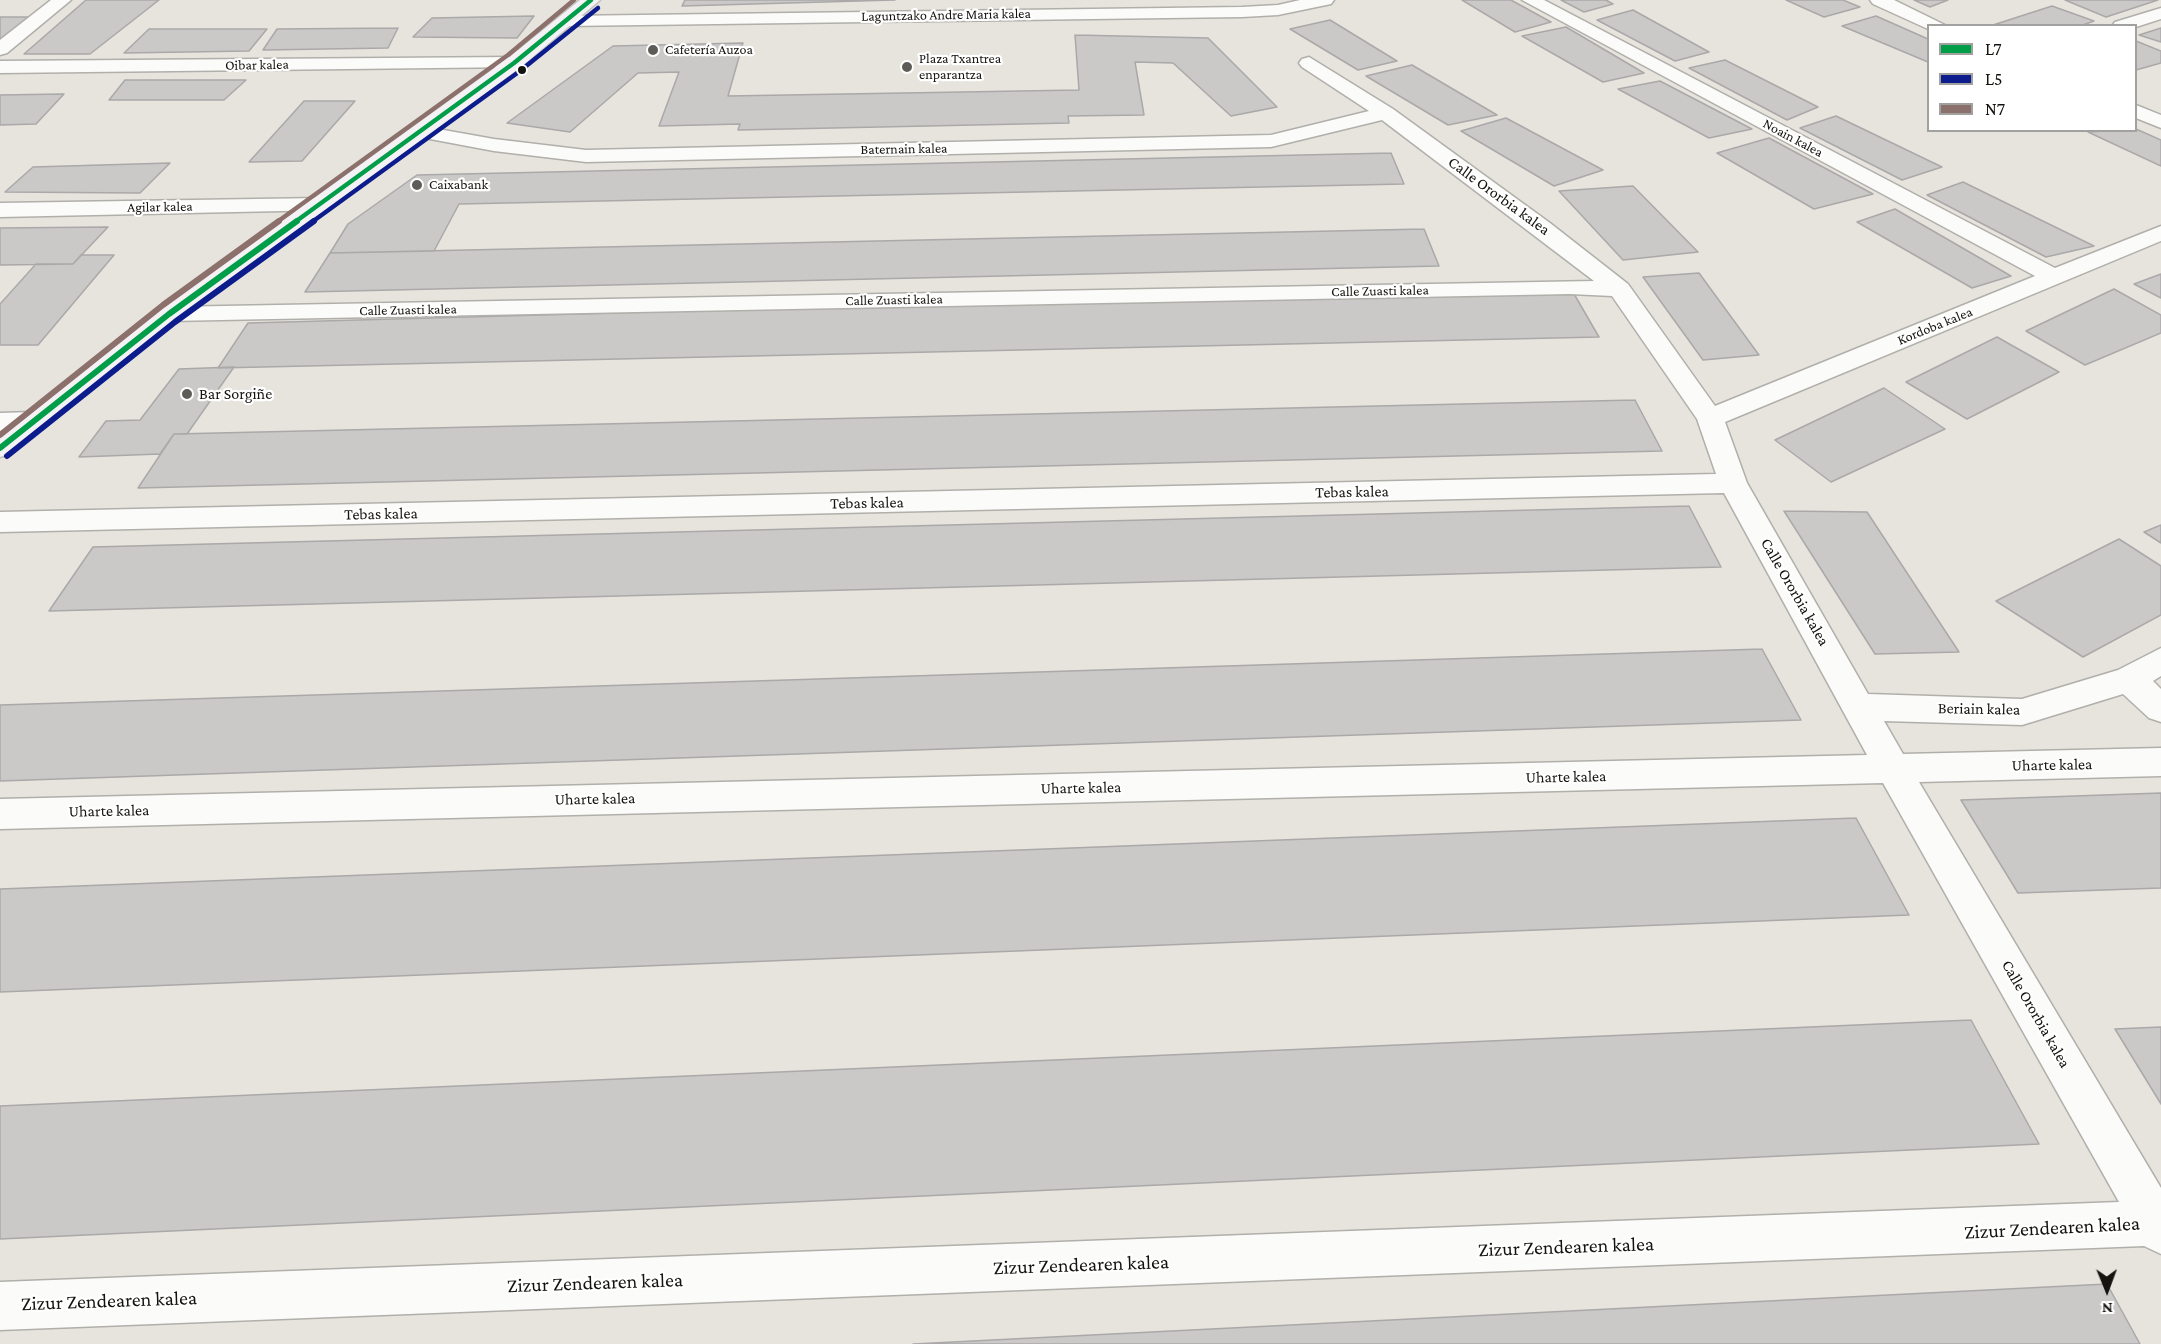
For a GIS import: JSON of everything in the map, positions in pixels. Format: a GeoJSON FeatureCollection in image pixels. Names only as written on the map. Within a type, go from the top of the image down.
{"type":"FeatureCollection","features":[{"type":"Feature","properties":{"kind":"main road"},"geometry":{"type":"LineString","coordinates":[[0,448],[170,314],[514,63],[591,0]]}},
{"type":"Feature","properties":{"kind":"street"},"geometry":{"type":"LineString","coordinates":[[0,50],[62,0]]}},
{"type":"Feature","properties":{"kind":"street","name":"Laguntzako Andre Maria kalea"},"geometry":{"type":"LineString","coordinates":[[566,21],[927,8],[1242,12],[1278,10],[1325,0]]}},
{"type":"Feature","properties":{"kind":"street","name":"Noain kalea"},"geometry":{"type":"LineString","coordinates":[[1532,0],[2055,277]]}},
{"type":"Feature","properties":{"kind":"street"},"geometry":{"type":"LineString","coordinates":[[1879,0],[1933,24]]}},
{"type":"Feature","properties":{"kind":"street"},"geometry":{"type":"LineString","coordinates":[[2127,24],[2161,13]]}},
{"type":"Feature","properties":{"kind":"street","name":"Oibar kalea"},"geometry":{"type":"LineString","coordinates":[[0,68],[514,63]]}},
{"type":"Feature","properties":{"kind":"street","name":"Calle Ororbia kalea"},"geometry":{"type":"LineString","coordinates":[[1309,63],[1386,113],[1542,228],[1619,289],[1710,418],[1733,483],[1861,707],[1893,769],[2160,1226]]}},
{"type":"Feature","properties":{"kind":"street"},"geometry":{"type":"LineString","coordinates":[[2137,111],[2161,122]]}},
{"type":"Feature","properties":{"kind":"street","name":"Baternain kalea"},"geometry":{"type":"LineString","coordinates":[[421,132],[494,145],[586,156],[1271,141],[1386,113]]}},
{"type":"Feature","properties":{"kind":"street","name":"Agilar kalea"},"geometry":{"type":"LineString","coordinates":[[0,210],[321,204]]}},
{"type":"Feature","properties":{"kind":"street","name":"Kordoba kalea"},"geometry":{"type":"LineString","coordinates":[[1710,418],[2161,233]]}},
{"type":"Feature","properties":{"kind":"street","name":"Calle Zuasti kalea"},"geometry":{"type":"LineString","coordinates":[[170,314],[1558,287],[1619,289]]}},
{"type":"Feature","properties":{"kind":"street"},"geometry":{"type":"LineString","coordinates":[[0,422],[33,421]]}},
{"type":"Feature","properties":{"kind":"street","name":"Tebas kalea"},"geometry":{"type":"LineString","coordinates":[[0,522],[1733,483]]}},
{"type":"Feature","properties":{"kind":"street","name":"Beriain kalea"},"geometry":{"type":"LineString","coordinates":[[1861,707],[2022,712],[2128,679],[2161,660]]}},
{"type":"Feature","properties":{"kind":"street"},"geometry":{"type":"LineString","coordinates":[[2128,679],[2161,709]]}},
{"type":"Feature","properties":{"kind":"street","name":"Uharte kalea"},"geometry":{"type":"LineString","coordinates":[[0,813],[2161,762]]}},
{"type":"Feature","properties":{"kind":"street","name":"Zizur Zendearen kalea"},"geometry":{"type":"LineString","coordinates":[[0,1306],[2160,1226]]}},
{"type":"Feature","properties":{"kind":"building"},"geometry":{"type":"Polygon","coordinates":[[[86,0],[159,0],[90,54],[24,54],[86,0]]]}},
{"type":"Feature","properties":{"kind":"building"},"geometry":{"type":"Polygon","coordinates":[[[685,0],[895,0],[682,6],[685,0]]]}},
{"type":"Feature","properties":{"kind":"building"},"geometry":{"type":"Polygon","coordinates":[[[1462,0],[1511,0],[1551,22],[1515,32],[1462,0]]]}},
{"type":"Feature","properties":{"kind":"building"},"geometry":{"type":"Polygon","coordinates":[[[1561,0],[1606,0],[1613,4],[1584,12],[1561,0]]]}},
{"type":"Feature","properties":{"kind":"building"},"geometry":{"type":"Polygon","coordinates":[[[1786,0],[1843,0],[1860,7],[1824,17],[1786,0]]]}},
{"type":"Feature","properties":{"kind":"building"},"geometry":{"type":"Polygon","coordinates":[[[1914,0],[1948,0],[1930,7],[1914,0]]]}},
{"type":"Feature","properties":{"kind":"building"},"geometry":{"type":"Polygon","coordinates":[[[2065,0],[2158,0],[2106,17],[2065,0]]]}},
{"type":"Feature","properties":{"kind":"building"},"geometry":{"type":"Polygon","coordinates":[[[2052,6],[2094,21],[2086,24],[1996,24],[2052,6]]]}},
{"type":"Feature","properties":{"kind":"building"},"geometry":{"type":"Polygon","coordinates":[[[1633,10],[1709,52],[1675,61],[1597,20],[1633,10]]]}},
{"type":"Feature","properties":{"kind":"building"},"geometry":{"type":"Polygon","coordinates":[[[534,16],[517,38],[413,37],[432,18],[534,16]]]}},
{"type":"Feature","properties":{"kind":"building"},"geometry":{"type":"Polygon","coordinates":[[[1876,16],[1927,39],[1927,62],[1842,26],[1876,16]]]}},
{"type":"Feature","properties":{"kind":"building"},"geometry":{"type":"Polygon","coordinates":[[[0,17],[31,17],[0,39],[0,17]]]}},
{"type":"Feature","properties":{"kind":"building"},"geometry":{"type":"Polygon","coordinates":[[[1330,20],[1397,61],[1358,70],[1290,29],[1330,20]]]}},
{"type":"Feature","properties":{"kind":"building"},"geometry":{"type":"Polygon","coordinates":[[[1566,27],[1644,73],[1603,82],[1522,36],[1566,27]]]}},
{"type":"Feature","properties":{"kind":"building"},"geometry":{"type":"Polygon","coordinates":[[[398,28],[388,48],[263,50],[277,29],[398,28]]]}},
{"type":"Feature","properties":{"kind":"building"},"geometry":{"type":"Polygon","coordinates":[[[2161,28],[2161,42],[2139,35],[2161,28]]]}},
{"type":"Feature","properties":{"kind":"building"},"geometry":{"type":"Polygon","coordinates":[[[149,29],[267,29],[249,51],[124,53],[149,29]]]}},
{"type":"Feature","properties":{"kind":"building"},"geometry":{"type":"Polygon","coordinates":[[[1075,35],[1208,38],[1277,107],[1231,116],[1173,63],[1135,62],[1144,115],[1068,116],[1069,123],[738,130],[740,124],[659,126],[679,72],[638,73],[570,132],[507,123],[613,46],[743,43],[728,96],[1079,90],[1075,35]]]}},
{"type":"Feature","properties":{"kind":"building"},"geometry":{"type":"Polygon","coordinates":[[[2137,41],[2161,51],[2161,63],[2137,70],[2137,41]]]}},
{"type":"Feature","properties":{"kind":"building"},"geometry":{"type":"Polygon","coordinates":[[[1725,60],[1818,107],[1787,120],[1689,68],[1725,60]]]}},
{"type":"Feature","properties":{"kind":"building"},"geometry":{"type":"Polygon","coordinates":[[[1412,65],[1497,115],[1448,125],[1366,76],[1412,65]]]}},
{"type":"Feature","properties":{"kind":"building"},"geometry":{"type":"Polygon","coordinates":[[[125,80],[246,80],[224,100],[109,100],[125,80]]]}},
{"type":"Feature","properties":{"kind":"building"},"geometry":{"type":"Polygon","coordinates":[[[1660,81],[1752,129],[1709,138],[1618,89],[1660,81]]]}},
{"type":"Feature","properties":{"kind":"building"},"geometry":{"type":"Polygon","coordinates":[[[64,94],[36,124],[0,125],[0,95],[64,94]]]}},
{"type":"Feature","properties":{"kind":"building"},"geometry":{"type":"Polygon","coordinates":[[[304,101],[355,101],[302,161],[249,162],[304,101]]]}},
{"type":"Feature","properties":{"kind":"building"},"geometry":{"type":"Polygon","coordinates":[[[1836,116],[1942,167],[1902,180],[1800,128],[1836,116]]]}},
{"type":"Feature","properties":{"kind":"building"},"geometry":{"type":"Polygon","coordinates":[[[1506,118],[1603,170],[1554,186],[1461,131],[1506,118]]]}},
{"type":"Feature","properties":{"kind":"building"},"geometry":{"type":"Polygon","coordinates":[[[2137,129],[2161,140],[2161,166],[2088,132],[2137,132],[2137,129]]]}},
{"type":"Feature","properties":{"kind":"building"},"geometry":{"type":"Polygon","coordinates":[[[1769,138],[1873,194],[1814,209],[1717,153],[1769,138]]]}},
{"type":"Feature","properties":{"kind":"building"},"geometry":{"type":"Polygon","coordinates":[[[1391,153],[1404,184],[459,204],[434,251],[330,253],[348,224],[417,175],[1391,153]]]}},
{"type":"Feature","properties":{"kind":"building"},"geometry":{"type":"Polygon","coordinates":[[[170,163],[140,193],[5,192],[33,167],[170,163]]]}},
{"type":"Feature","properties":{"kind":"building"},"geometry":{"type":"Polygon","coordinates":[[[1963,182],[2094,246],[2046,257],[1927,195],[1963,182]]]}},
{"type":"Feature","properties":{"kind":"building"},"geometry":{"type":"Polygon","coordinates":[[[1633,186],[1698,252],[1623,260],[1559,191],[1633,186]]]}},
{"type":"Feature","properties":{"kind":"building"},"geometry":{"type":"Polygon","coordinates":[[[1895,209],[2011,276],[1972,288],[1857,222],[1895,209]]]}},
{"type":"Feature","properties":{"kind":"building"},"geometry":{"type":"Polygon","coordinates":[[[108,227],[73,264],[0,265],[0,228],[108,227]]]}},
{"type":"Feature","properties":{"kind":"building"},"geometry":{"type":"Polygon","coordinates":[[[1424,229],[1439,266],[305,292],[330,253],[1424,229]]]}},
{"type":"Feature","properties":{"kind":"building"},"geometry":{"type":"Polygon","coordinates":[[[81,255],[114,255],[38,345],[0,345],[0,304],[36,264],[73,264],[81,255]]]}},
{"type":"Feature","properties":{"kind":"building"},"geometry":{"type":"Polygon","coordinates":[[[1699,273],[1759,355],[1703,360],[1643,277],[1699,273]]]}},
{"type":"Feature","properties":{"kind":"building"},"geometry":{"type":"Polygon","coordinates":[[[2161,274],[2161,298],[2134,284],[2161,274]]]}},
{"type":"Feature","properties":{"kind":"building"},"geometry":{"type":"Polygon","coordinates":[[[1570,287],[1599,337],[218,368],[248,323],[1570,287]]]}},
{"type":"Feature","properties":{"kind":"building"},"geometry":{"type":"Polygon","coordinates":[[[2114,289],[2161,315],[2161,333],[2085,365],[2026,331],[2114,289]]]}},
{"type":"Feature","properties":{"kind":"building"},"geometry":{"type":"Polygon","coordinates":[[[1997,337],[2059,372],[1967,419],[1906,382],[1997,337]]]}},
{"type":"Feature","properties":{"kind":"building","name":"Bar Sorgiñe"},"geometry":{"type":"Polygon","coordinates":[[[234,367],[187,434],[174,434],[160,454],[79,457],[106,421],[140,420],[179,369],[234,367]]]}},
{"type":"Feature","properties":{"kind":"building"},"geometry":{"type":"Polygon","coordinates":[[[1884,388],[1945,429],[1831,482],[1775,440],[1884,388]]]}},
{"type":"Feature","properties":{"kind":"building"},"geometry":{"type":"Polygon","coordinates":[[[1635,400],[1662,451],[138,488],[174,434],[1635,400]]]}},
{"type":"Feature","properties":{"kind":"building"},"geometry":{"type":"Polygon","coordinates":[[[1689,506],[1721,567],[49,611],[93,547],[1689,506]]]}},
{"type":"Feature","properties":{"kind":"building"},"geometry":{"type":"Polygon","coordinates":[[[1784,511],[1867,512],[1959,652],[1875,654],[1784,511]]]}},
{"type":"Feature","properties":{"kind":"building"},"geometry":{"type":"Polygon","coordinates":[[[2161,525],[2161,543],[2144,532],[2161,525]]]}},
{"type":"Feature","properties":{"kind":"building"},"geometry":{"type":"Polygon","coordinates":[[[2119,539],[2161,566],[2161,615],[2083,657],[1996,601],[2119,539]]]}},
{"type":"Feature","properties":{"kind":"building"},"geometry":{"type":"Polygon","coordinates":[[[1762,649],[1801,720],[0,781],[0,705],[1762,649]]]}},
{"type":"Feature","properties":{"kind":"building"},"geometry":{"type":"Polygon","coordinates":[[[2161,793],[2161,888],[2018,893],[1961,800],[2161,793]]]}},
{"type":"Feature","properties":{"kind":"building"},"geometry":{"type":"Polygon","coordinates":[[[1856,818],[1909,915],[0,992],[0,889],[1856,818]]]}},
{"type":"Feature","properties":{"kind":"building"},"geometry":{"type":"Polygon","coordinates":[[[1971,1020],[2039,1144],[0,1239],[0,1106],[1971,1020]]]}},
{"type":"Feature","properties":{"kind":"building"},"geometry":{"type":"Polygon","coordinates":[[[2161,1027],[2161,1104],[2115,1029],[2161,1027]]]}},
{"type":"Feature","properties":{"kind":"building"},"geometry":{"type":"Polygon","coordinates":[[[2107,1284],[2140,1344],[913,1344],[2107,1284]]]}},
{"type":"Feature","properties":{"kind":"transit line","name":"N7"},"geometry":{"type":"LineString","coordinates":[[0,435],[163,305],[508,55],[574,0]]}},
{"type":"Feature","properties":{"kind":"transit line","name":"L7"},"geometry":{"type":"LineString","coordinates":[[0,448],[169,314],[514,63],[591,0]]}},
{"type":"Feature","properties":{"kind":"transit line","name":"L5"},"geometry":{"type":"LineString","coordinates":[[7,456],[175,322],[520,71],[598,8]]}},
{"type":"Feature","properties":{"kind":"place","name":"Cafetería Auzoa"},"geometry":{"type":"Point","coordinates":[653,50]}},
{"type":"Feature","properties":{"kind":"place","name":"Plaza Txantrea enparantza"},"geometry":{"type":"Point","coordinates":[907,67]}},
{"type":"Feature","properties":{"kind":"place","name":"Caixabank"},"geometry":{"type":"Point","coordinates":[417,185]}},
{"type":"Feature","properties":{"kind":"place","name":"Bar Sorgiñe"},"geometry":{"type":"Point","coordinates":[187,394]}}]}
